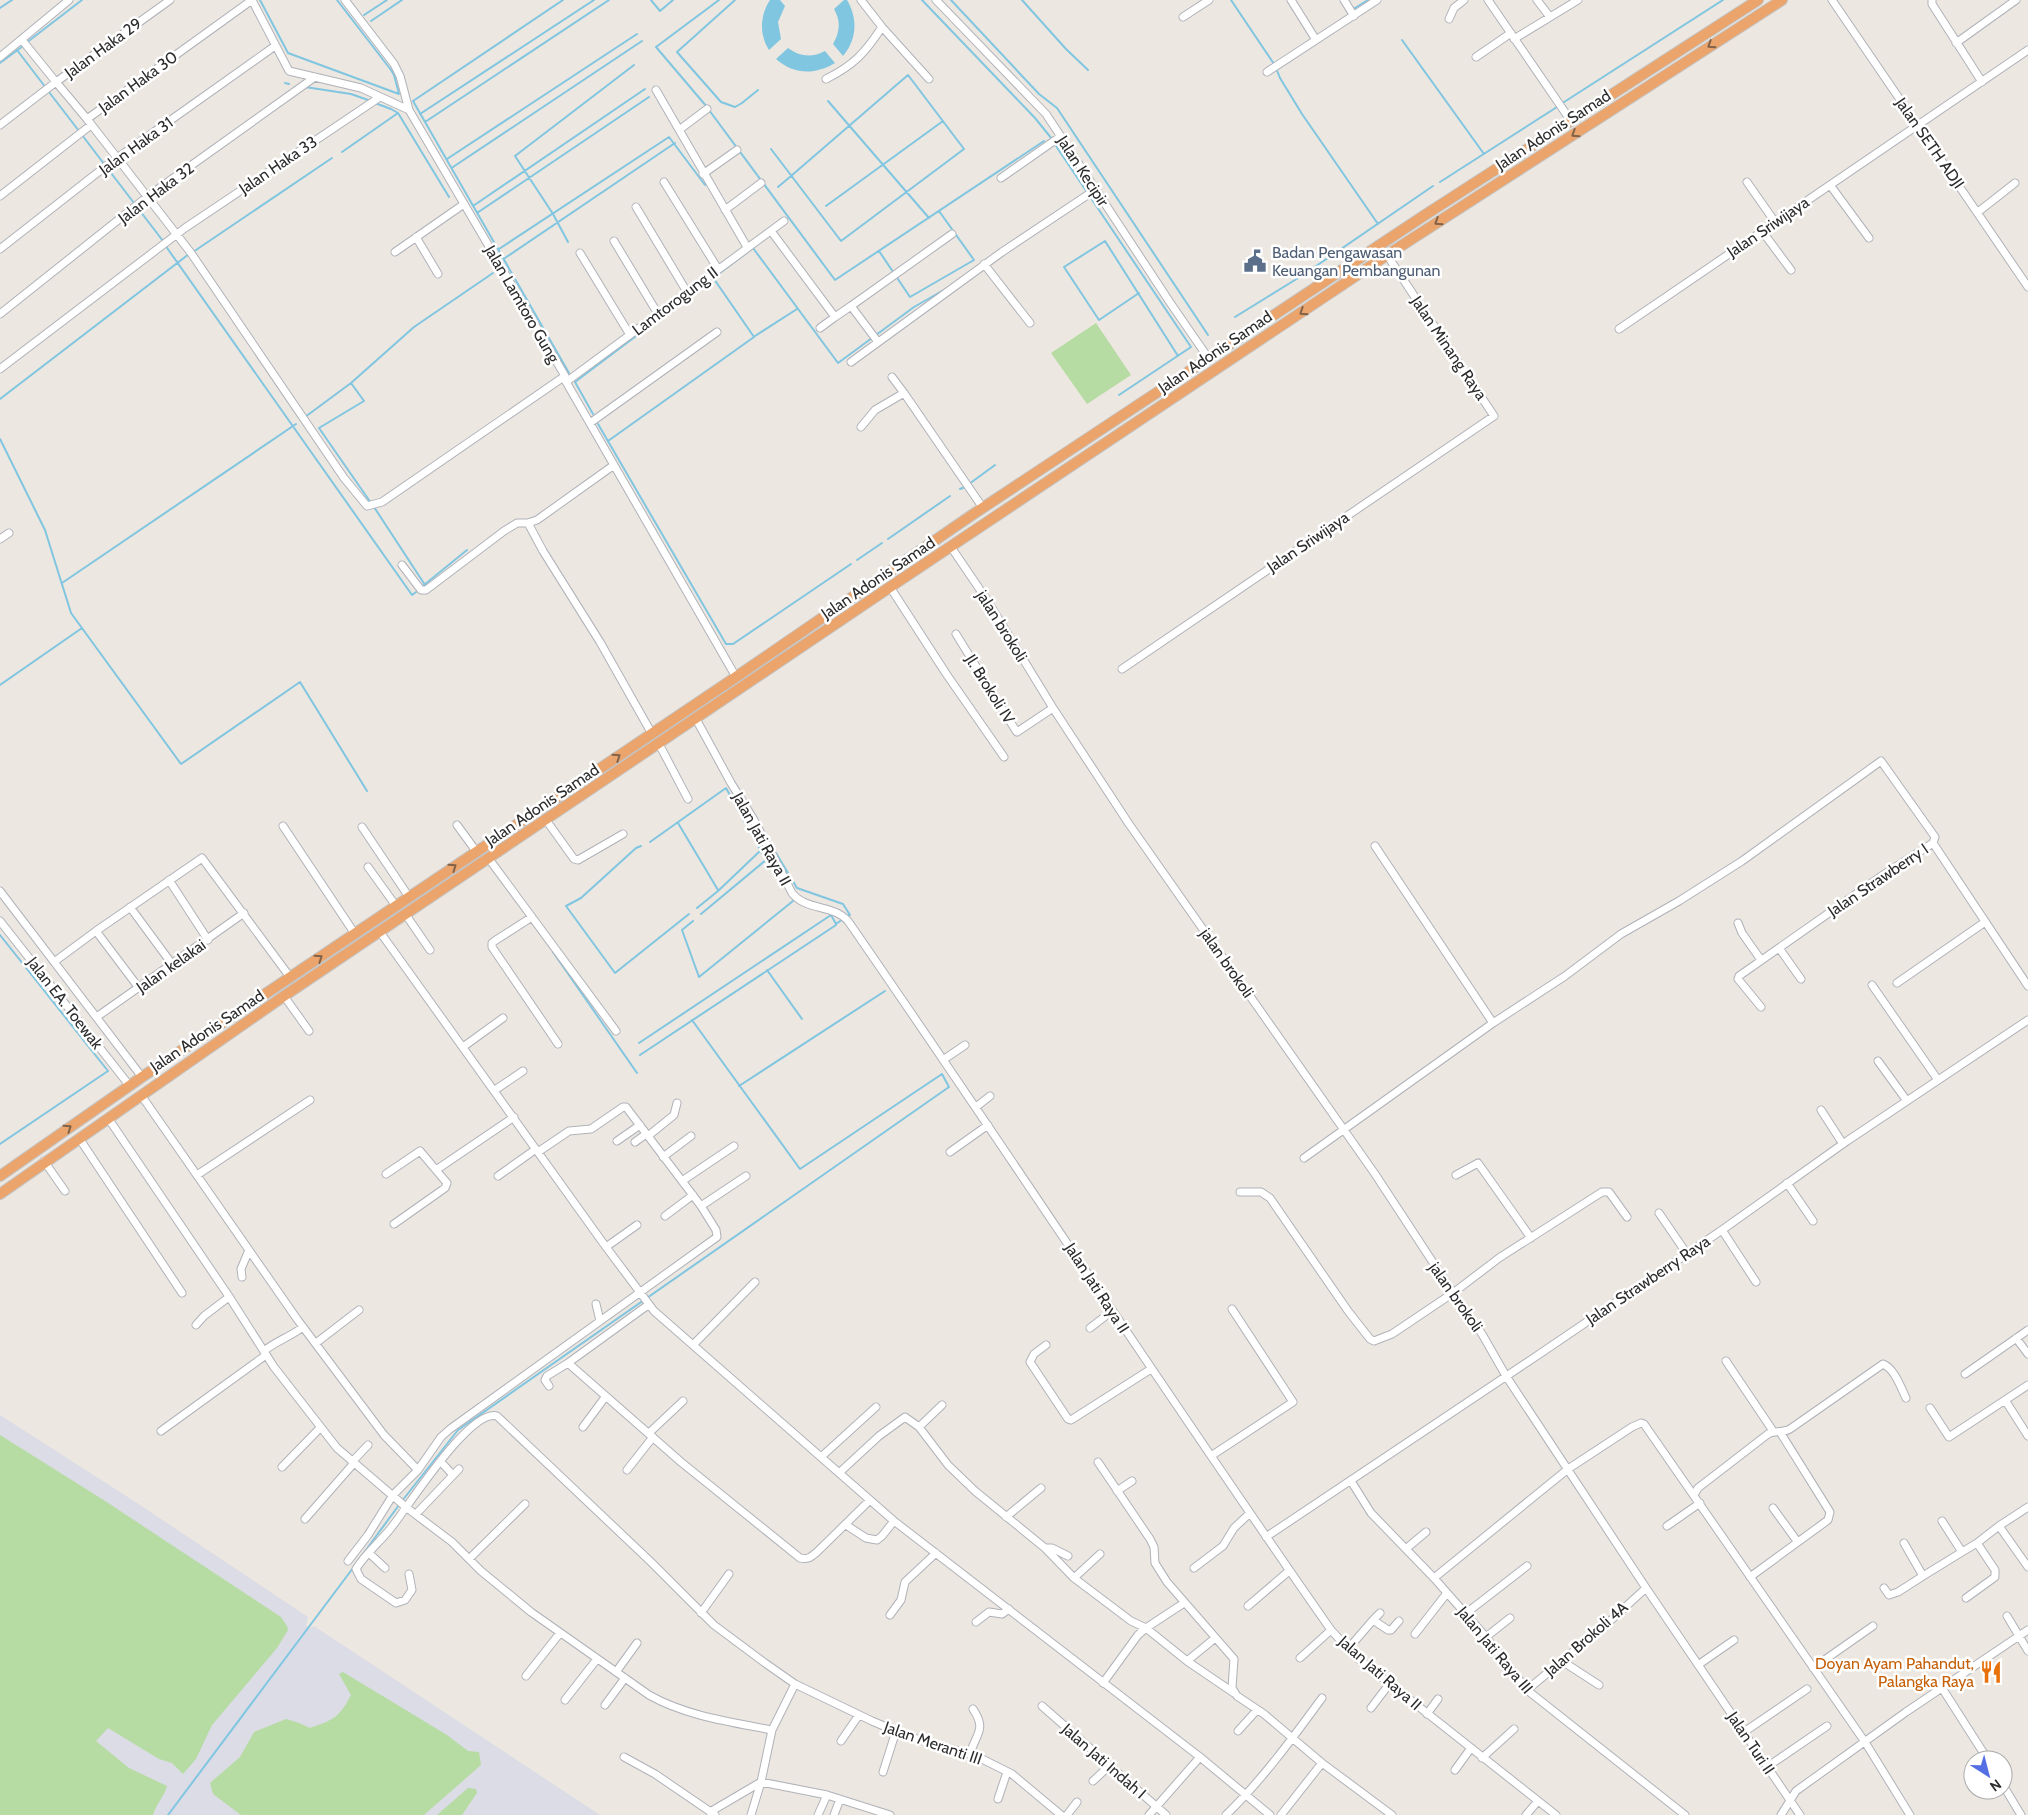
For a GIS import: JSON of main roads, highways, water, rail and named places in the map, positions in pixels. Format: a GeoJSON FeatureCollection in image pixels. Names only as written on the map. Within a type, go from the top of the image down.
{"type":"FeatureCollection","features":[{"type":"Feature","properties":{"kind":"highway"},"geometry":{"type":"LineString","coordinates":[[0,1176],[352,930],[396,906],[736,678],[983,508],[1447,201],[1721,26],[1758,0]]}},
{"type":"Feature","properties":{"kind":"highway","name":"Jalan Adonis Samad"},"geometry":{"type":"LineString","coordinates":[[0,1194],[44,1161],[284,996],[696,720],[890,587],[1388,255],[1782,0]]}},
{"type":"Feature","properties":{"kind":"highway"},"geometry":{"type":"LineString","coordinates":[[1721,26],[1728,34]]}},
{"type":"Feature","properties":{"kind":"highway"},"geometry":{"type":"LineString","coordinates":[[1447,201],[1455,212]]}},
{"type":"Feature","properties":{"kind":"highway"},"geometry":{"type":"LineString","coordinates":[[1075,448],[1082,459]]}},
{"type":"Feature","properties":{"kind":"highway"},"geometry":{"type":"LineString","coordinates":[[53,1139],[61,1150]]}},
{"type":"Feature","properties":{"kind":"water"},"geometry":{"type":"Polygon","coordinates":[[[770,0],[780,0],[785,6],[778,22],[781,39],[769,50],[762,32],[762,25],[764,12],[770,0]]]}},
{"type":"Feature","properties":{"kind":"water"},"geometry":{"type":"Polygon","coordinates":[[[844,0],[847,0],[851,7],[854,29],[851,43],[843,56],[833,44],[839,27],[834,9],[844,0]]]}},
{"type":"Feature","properties":{"kind":"water"},"geometry":{"type":"Polygon","coordinates":[[[788,48],[806,56],[825,51],[835,63],[820,70],[805,72],[790,68],[776,59],[788,48]]]}},
{"type":"Feature","properties":{"kind":"waterway"},"geometry":{"type":"LineString","coordinates":[[0,8],[12,0]]}},
{"type":"Feature","properties":{"kind":"waterway"},"geometry":{"type":"LineString","coordinates":[[26,43],[82,0]]}},
{"type":"Feature","properties":{"kind":"waterway"},"geometry":{"type":"LineString","coordinates":[[260,0],[288,53],[399,94],[391,70],[337,0]]}},
{"type":"Feature","properties":{"kind":"waterway"},"geometry":{"type":"LineString","coordinates":[[364,15],[387,0]]}},
{"type":"Feature","properties":{"kind":"waterway"},"geometry":{"type":"LineString","coordinates":[[371,21],[402,0]]}},
{"type":"Feature","properties":{"kind":"waterway"},"geometry":{"type":"LineString","coordinates":[[563,0],[413,101],[569,373]]}},
{"type":"Feature","properties":{"kind":"waterway"},"geometry":{"type":"LineString","coordinates":[[420,114],[594,0]]}},
{"type":"Feature","properties":{"kind":"waterway"},"geometry":{"type":"LineString","coordinates":[[425,122],[609,0]]}},
{"type":"Feature","properties":{"kind":"waterway"},"geometry":{"type":"LineString","coordinates":[[651,0],[660,11],[673,0]]}},
{"type":"Feature","properties":{"kind":"waterway"},"geometry":{"type":"LineString","coordinates":[[707,107],[656,47],[719,0]]}},
{"type":"Feature","properties":{"kind":"waterway"},"geometry":{"type":"LineString","coordinates":[[735,0],[677,52],[721,102],[735,107],[758,90]]}},
{"type":"Feature","properties":{"kind":"waterway"},"geometry":{"type":"LineString","coordinates":[[922,0],[1035,118],[1052,139]]}},
{"type":"Feature","properties":{"kind":"waterway"},"geometry":{"type":"LineString","coordinates":[[951,0],[1039,94],[1057,108],[1208,335]]}},
{"type":"Feature","properties":{"kind":"waterway"},"geometry":{"type":"LineString","coordinates":[[1022,0],[1066,49],[1088,70]]}},
{"type":"Feature","properties":{"kind":"waterway"},"geometry":{"type":"LineString","coordinates":[[1231,0],[1274,64]]}},
{"type":"Feature","properties":{"kind":"waterway"},"geometry":{"type":"LineString","coordinates":[[1355,8],[1368,0]]}},
{"type":"Feature","properties":{"kind":"waterway"},"geometry":{"type":"LineString","coordinates":[[1561,104],[1723,0]]}},
{"type":"Feature","properties":{"kind":"waterway"},"geometry":{"type":"LineString","coordinates":[[447,159],[637,34]]}},
{"type":"Feature","properties":{"kind":"waterway"},"geometry":{"type":"LineString","coordinates":[[1402,40],[1484,154]]}},
{"type":"Feature","properties":{"kind":"waterway"},"geometry":{"type":"LineString","coordinates":[[453,167],[642,41]]}},
{"type":"Feature","properties":{"kind":"waterway"},"geometry":{"type":"LineString","coordinates":[[0,63],[23,46]]}},
{"type":"Feature","properties":{"kind":"waterway"},"geometry":{"type":"LineString","coordinates":[[17,50],[46,88]]}},
{"type":"Feature","properties":{"kind":"waterway"},"geometry":{"type":"LineString","coordinates":[[568,242],[553,214],[515,156],[634,65]]}},
{"type":"Feature","properties":{"kind":"waterway"},"geometry":{"type":"LineString","coordinates":[[1276,68],[1302,114],[1378,224]]}},
{"type":"Feature","properties":{"kind":"waterway"},"geometry":{"type":"LineString","coordinates":[[771,149],[841,241],[964,149],[908,75],[791,176],[778,187]]}},
{"type":"Feature","properties":{"kind":"waterway"},"geometry":{"type":"LineString","coordinates":[[285,83],[289,84]]}},
{"type":"Feature","properties":{"kind":"waterway"},"geometry":{"type":"LineString","coordinates":[[305,87],[351,94],[371,101]]}},
{"type":"Feature","properties":{"kind":"waterway"},"geometry":{"type":"LineString","coordinates":[[473,206],[645,89]]}},
{"type":"Feature","properties":{"kind":"waterway"},"geometry":{"type":"LineString","coordinates":[[49,92],[79,131]]}},
{"type":"Feature","properties":{"kind":"waterway"},"geometry":{"type":"LineString","coordinates":[[477,213],[649,97]]}},
{"type":"Feature","properties":{"kind":"waterway"},"geometry":{"type":"LineString","coordinates":[[828,101],[929,218]]}},
{"type":"Feature","properties":{"kind":"waterway"},"geometry":{"type":"LineString","coordinates":[[375,103],[398,113],[449,197]]}},
{"type":"Feature","properties":{"kind":"waterway"},"geometry":{"type":"LineString","coordinates":[[1440,182],[1557,107]]}},
{"type":"Feature","properties":{"kind":"waterway"},"geometry":{"type":"LineString","coordinates":[[709,110],[835,280],[1044,141]]}},
{"type":"Feature","properties":{"kind":"waterway"},"geometry":{"type":"LineString","coordinates":[[342,152],[398,113]]}},
{"type":"Feature","properties":{"kind":"waterway"},"geometry":{"type":"LineString","coordinates":[[826,206],[943,121]]}},
{"type":"Feature","properties":{"kind":"waterway"},"geometry":{"type":"LineString","coordinates":[[82,135],[163,241]]}},
{"type":"Feature","properties":{"kind":"waterway"},"geometry":{"type":"LineString","coordinates":[[499,249],[669,137],[705,185]]}},
{"type":"Feature","properties":{"kind":"waterway"},"geometry":{"type":"LineString","coordinates":[[505,258],[675,143]]}},
{"type":"Feature","properties":{"kind":"waterway"},"geometry":{"type":"LineString","coordinates":[[1054,143],[1191,347],[1119,395]]}},
{"type":"Feature","properties":{"kind":"waterway"},"geometry":{"type":"LineString","coordinates":[[193,252],[332,158]]}},
{"type":"Feature","properties":{"kind":"waterway"},"geometry":{"type":"LineString","coordinates":[[1235,317],[1303,275],[1433,186]]}},
{"type":"Feature","properties":{"kind":"waterway"},"geometry":{"type":"LineString","coordinates":[[879,251],[910,297],[974,260],[939,211]]}},
{"type":"Feature","properties":{"kind":"waterway"},"geometry":{"type":"LineString","coordinates":[[1139,293],[1099,320],[1064,267],[1105,241],[1178,356]]}},
{"type":"Feature","properties":{"kind":"waterway"},"geometry":{"type":"LineString","coordinates":[[165,245],[412,595],[416,592]]}},
{"type":"Feature","properties":{"kind":"waterway"},"geometry":{"type":"LineString","coordinates":[[593,414],[575,382],[753,248],[838,363],[872,338]]}},
{"type":"Feature","properties":{"kind":"waterway"},"geometry":{"type":"LineString","coordinates":[[0,399],[189,254]]}},
{"type":"Feature","properties":{"kind":"waterway"},"geometry":{"type":"LineString","coordinates":[[371,503],[319,428],[364,401],[351,383],[414,327],[493,273]]}},
{"type":"Feature","properties":{"kind":"waterway"},"geometry":{"type":"LineString","coordinates":[[608,441],[754,337],[714,279]]}},
{"type":"Feature","properties":{"kind":"waterway"},"geometry":{"type":"LineString","coordinates":[[876,335],[914,307],[949,287]]}},
{"type":"Feature","properties":{"kind":"waterway"},"geometry":{"type":"LineString","coordinates":[[755,336],[797,309]]}},
{"type":"Feature","properties":{"kind":"waterway"},"geometry":{"type":"LineString","coordinates":[[305,417],[351,383]]}},
{"type":"Feature","properties":{"kind":"waterway"},"geometry":{"type":"LineString","coordinates":[[62,583],[296,424]]}},
{"type":"Feature","properties":{"kind":"waterway"},"geometry":{"type":"LineString","coordinates":[[598,424],[726,644],[733,644],[851,564]]}},
{"type":"Feature","properties":{"kind":"waterway"},"geometry":{"type":"LineString","coordinates":[[0,439],[45,530],[71,613],[181,764],[300,682],[367,791]]}},
{"type":"Feature","properties":{"kind":"waterway"},"geometry":{"type":"LineString","coordinates":[[969,484],[995,465]]}},
{"type":"Feature","properties":{"kind":"waterway"},"geometry":{"type":"LineString","coordinates":[[960,489],[965,487]]}},
{"type":"Feature","properties":{"kind":"waterway"},"geometry":{"type":"LineString","coordinates":[[888,539],[950,496]]}},
{"type":"Feature","properties":{"kind":"waterway"},"geometry":{"type":"LineString","coordinates":[[374,507],[425,585]]}},
{"type":"Feature","properties":{"kind":"waterway"},"geometry":{"type":"LineString","coordinates":[[857,560],[882,543]]}},
{"type":"Feature","properties":{"kind":"waterway"},"geometry":{"type":"LineString","coordinates":[[424,585],[467,550]]}},
{"type":"Feature","properties":{"kind":"waterway"},"geometry":{"type":"LineString","coordinates":[[0,685],[82,628]]}},
{"type":"Feature","properties":{"kind":"waterway"},"geometry":{"type":"LineString","coordinates":[[650,842],[726,788],[766,860],[770,857]]}},
{"type":"Feature","properties":{"kind":"waterway"},"geometry":{"type":"LineString","coordinates":[[678,823],[718,890]]}},
{"type":"Feature","properties":{"kind":"waterway"},"geometry":{"type":"LineString","coordinates":[[641,846],[636,848],[581,898],[566,906],[615,973],[689,914]]}},
{"type":"Feature","properties":{"kind":"waterway"},"geometry":{"type":"LineString","coordinates":[[697,908],[760,851]]}},
{"type":"Feature","properties":{"kind":"waterway"},"geometry":{"type":"LineString","coordinates":[[774,854],[776,853],[797,888],[843,904],[850,915],[847,916]]}},
{"type":"Feature","properties":{"kind":"waterway"},"geometry":{"type":"LineString","coordinates":[[701,914],[766,860]]}},
{"type":"Feature","properties":{"kind":"waterway"},"geometry":{"type":"LineString","coordinates":[[693,921],[682,930],[699,977],[793,901]]}},
{"type":"Feature","properties":{"kind":"waterway"},"geometry":{"type":"LineString","coordinates":[[639,1043],[831,915],[836,924],[843,919]]}},
{"type":"Feature","properties":{"kind":"waterway"},"geometry":{"type":"LineString","coordinates":[[640,1055],[836,925]]}},
{"type":"Feature","properties":{"kind":"waterway"},"geometry":{"type":"LineString","coordinates":[[0,935],[108,1071],[0,1144]]}},
{"type":"Feature","properties":{"kind":"waterway"},"geometry":{"type":"LineString","coordinates":[[553,952],[637,1073]]}},
{"type":"Feature","properties":{"kind":"waterway"},"geometry":{"type":"LineString","coordinates":[[767,970],[802,1019]]}},
{"type":"Feature","properties":{"kind":"waterway"},"geometry":{"type":"LineString","coordinates":[[739,1086],[885,991]]}},
{"type":"Feature","properties":{"kind":"waterway"},"geometry":{"type":"LineString","coordinates":[[402,1501],[458,1430],[949,1087],[942,1074],[800,1169],[692,1020]]}},
{"type":"Feature","properties":{"kind":"waterway"},"geometry":{"type":"LineString","coordinates":[[363,1554],[399,1505]]}},
{"type":"Feature","properties":{"kind":"waterway"},"geometry":{"type":"LineString","coordinates":[[168,1815],[353,1568]]}},
{"type":"Feature","properties":{"kind":"place","name":"Badan Pengawasan Keuangan Pembangunan"},"geometry":{"type":"Point","coordinates":[1255,261]}},
{"type":"Feature","properties":{"kind":"place","name":"Doyan Ayam Pahandut, Palangka Raya"},"geometry":{"type":"Point","coordinates":[1991,1672]}}]}
